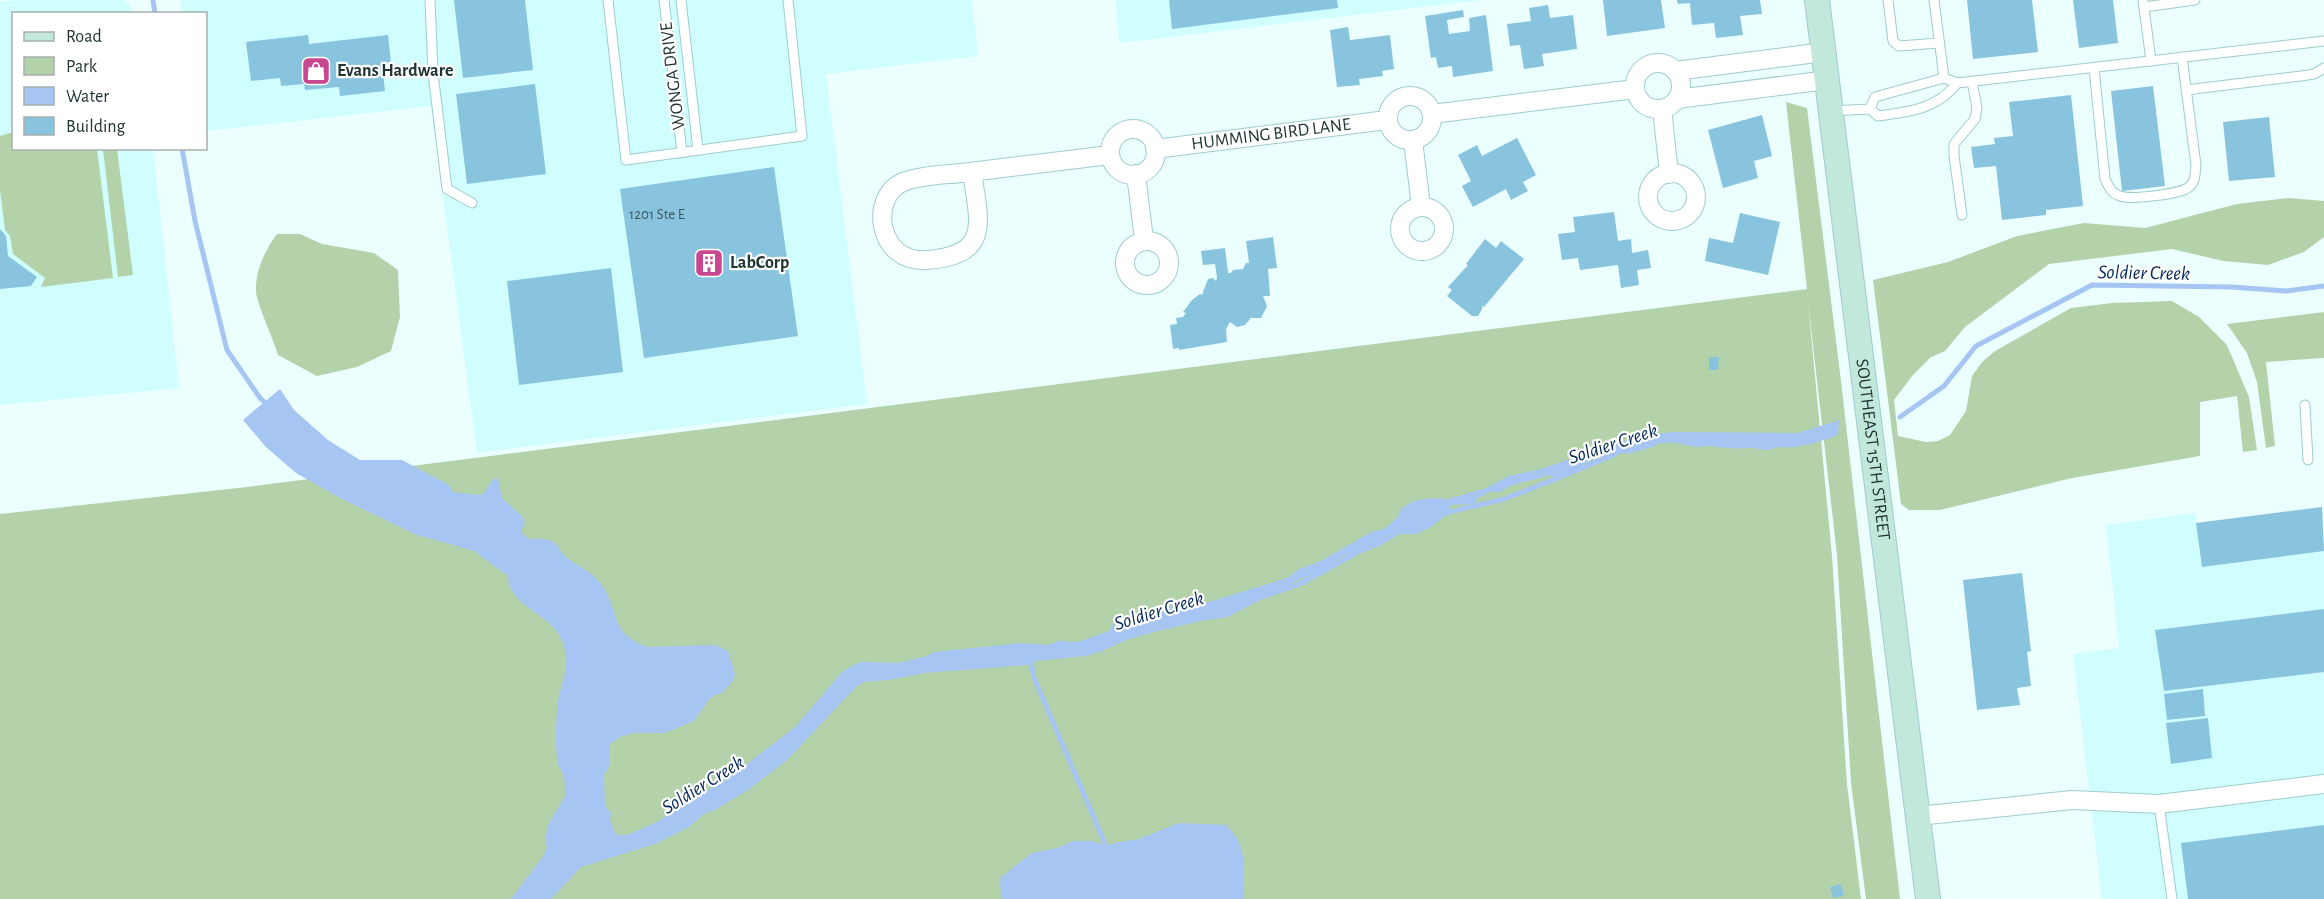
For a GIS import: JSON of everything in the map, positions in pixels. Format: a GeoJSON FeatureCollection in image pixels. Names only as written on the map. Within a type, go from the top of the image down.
{"type":"FeatureCollection","features":[{"type":"Feature","properties":{"kind":"main road","name":"SOUTHEAST 15TH STREET"},"geometry":{"type":"LineString","coordinates":[[1817,0],[1928,899]]}},
{"type":"Feature","properties":{"kind":"street"},"geometry":{"type":"LineString","coordinates":[[1824,52],[1675,71],[1663,64],[1650,64],[1639,73],[1635,81],[1635,89],[1643,104],[1651,108],[1827,80]]}},
{"type":"Feature","properties":{"kind":"street"},"geometry":{"type":"LineString","coordinates":[[1752,62],[1756,90]]}},
{"type":"Feature","properties":{"kind":"street"},"geometry":{"type":"LineString","coordinates":[[1670,174],[1669,104],[1681,86],[1675,71]]}},
{"type":"Feature","properties":{"kind":"street"},"geometry":{"type":"LineString","coordinates":[[1432,114],[1635,89]]}},
{"type":"Feature","properties":{"kind":"street"},"geometry":{"type":"LineString","coordinates":[[1409,95],[1425,101],[1432,114],[1432,123],[1427,132],[1413,140],[1398,137],[1391,130],[1387,120],[1393,102],[1409,95]]}},
{"type":"Feature","properties":{"kind":"street","name":"HUMMING BIRD LANE"},"geometry":{"type":"LineString","coordinates":[[1155,149],[1387,120]]}},
{"type":"Feature","properties":{"kind":"street"},"geometry":{"type":"LineString","coordinates":[[1130,129],[1146,134],[1155,149],[1155,157],[1150,166],[1136,174],[1119,170],[1113,164],[1110,155],[1116,136],[1130,129]]}},
{"type":"Feature","properties":{"kind":"street"},"geometry":{"type":"LineString","coordinates":[[1413,140],[1421,207]]}},
{"type":"Feature","properties":{"kind":"street"},"geometry":{"type":"LineString","coordinates":[[972,172],[978,226],[975,238],[968,249],[948,258],[920,261],[908,260],[897,254],[885,234],[882,210],[893,188],[905,181],[972,172],[1110,155]]}},
{"type":"Feature","properties":{"kind":"street"},"geometry":{"type":"LineString","coordinates":[[1136,174],[1144,240]]}},
{"type":"Feature","properties":{"kind":"street"},"geometry":{"type":"LineString","coordinates":[[1918,816],[2072,800],[2158,804],[2324,784]]}},
{"type":"Feature","properties":{"kind":"lane"},"geometry":{"type":"LineString","coordinates":[[430,0],[434,73],[447,189],[472,204]]}},
{"type":"Feature","properties":{"kind":"lane"},"geometry":{"type":"LineString","coordinates":[[608,0],[626,160],[802,136],[788,0]]}},
{"type":"Feature","properties":{"kind":"lane","name":"WONGA DRIVE"},"geometry":{"type":"LineString","coordinates":[[664,0],[682,152]]}},
{"type":"Feature","properties":{"kind":"lane","name":"WONGA DRIVE"},"geometry":{"type":"LineString","coordinates":[[681,0],[698,150]]}},
{"type":"Feature","properties":{"kind":"lane"},"geometry":{"type":"LineString","coordinates":[[1888,0],[1893,41],[1899,46],[1939,43]]}},
{"type":"Feature","properties":{"kind":"lane"},"geometry":{"type":"LineString","coordinates":[[1934,0],[1944,78]]}},
{"type":"Feature","properties":{"kind":"lane"},"geometry":{"type":"LineString","coordinates":[[2151,61],[2143,4],[2195,0]]}},
{"type":"Feature","properties":{"kind":"lane"},"geometry":{"type":"LineString","coordinates":[[1870,109],[1875,97],[1944,78],[1957,84],[2324,41]]}},
{"type":"Feature","properties":{"kind":"lane"},"geometry":{"type":"LineString","coordinates":[[2094,68],[2105,179],[2110,190],[2121,197],[2176,192],[2188,189],[2195,179],[2196,165],[2182,57]]}},
{"type":"Feature","properties":{"kind":"lane"},"geometry":{"type":"LineString","coordinates":[[2186,90],[2301,76],[2324,68]]}},
{"type":"Feature","properties":{"kind":"lane"},"geometry":{"type":"LineString","coordinates":[[1962,215],[1954,144],[1975,119],[1977,107],[1972,82]]}},
{"type":"Feature","properties":{"kind":"lane"},"geometry":{"type":"LineString","coordinates":[[1831,111],[1870,109],[1878,116],[1909,112],[1932,104],[1949,93],[1957,84]]}},
{"type":"Feature","properties":{"kind":"lane"},"geometry":{"type":"LineString","coordinates":[[2306,405],[2308,460]]}},
{"type":"Feature","properties":{"kind":"lane"},"geometry":{"type":"LineString","coordinates":[[2158,804],[2172,899]]}},
{"type":"Feature","properties":{"kind":"shaded area"},"geometry":{"type":"Polygon","coordinates":[[[124,0],[130,6],[133,12],[12,12],[12,150],[153,150],[179,388],[0,405],[0,2],[124,0]]]}},
{"type":"Feature","properties":{"kind":"shaded area"},"geometry":{"type":"Polygon","coordinates":[[[180,0],[972,0],[978,56],[826,74],[867,404],[477,453],[431,106],[207,131],[207,12],[182,12],[180,0]]]}},
{"type":"Feature","properties":{"kind":"shaded area"},"geometry":{"type":"Polygon","coordinates":[[[1116,0],[1482,0],[1119,43],[1116,0]]]}},
{"type":"Feature","properties":{"kind":"shaded area"},"geometry":{"type":"Polygon","coordinates":[[[2195,513],[2202,566],[2324,551],[2324,899],[2102,899],[2073,654],[2119,648],[2106,525],[2195,513]]]}},
{"type":"Feature","properties":{"kind":"green space"},"geometry":{"type":"Polygon","coordinates":[[[1786,102],[1807,108],[1841,381],[1900,899],[1866,899],[1851,783],[1837,555],[1808,302],[1832,556],[1847,784],[1861,899],[0,899],[0,514],[247,487],[1807,289],[1786,102]]]}},
{"type":"Feature","properties":{"kind":"green space"},"geometry":{"type":"Polygon","coordinates":[[[12,132],[12,150],[97,150],[113,278],[41,287],[45,278],[13,254],[10,236],[5,230],[0,190],[0,136],[12,132]]]}},
{"type":"Feature","properties":{"kind":"green space"},"geometry":{"type":"Polygon","coordinates":[[[103,150],[117,150],[133,275],[118,277],[103,150]]]}},
{"type":"Feature","properties":{"kind":"green space"},"geometry":{"type":"Polygon","coordinates":[[[2289,198],[2324,201],[2324,237],[2304,252],[2268,265],[2223,261],[2172,249],[2049,264],[1965,327],[1945,351],[1931,357],[1913,375],[1894,400],[1898,436],[1926,442],[1938,441],[1950,435],[1966,411],[1972,376],[1982,362],[1995,351],[2071,308],[2112,303],[2172,301],[2199,317],[2227,345],[2249,397],[2257,450],[2243,452],[2237,396],[2200,402],[2200,456],[2072,478],[1940,510],[1909,510],[1901,504],[1873,280],[1948,262],[2017,236],[2084,223],[2145,228],[2237,204],[2289,198]]]}},
{"type":"Feature","properties":{"kind":"green space"},"geometry":{"type":"Polygon","coordinates":[[[277,234],[300,234],[322,244],[374,253],[398,270],[400,317],[391,351],[357,367],[317,376],[278,355],[256,292],[257,276],[262,261],[277,234]]]}},
{"type":"Feature","properties":{"kind":"green space"},"geometry":{"type":"Polygon","coordinates":[[[2324,312],[2324,358],[2266,362],[2275,446],[2266,448],[2257,382],[2247,353],[2227,324],[2324,312]]]}},
{"type":"Feature","properties":{"kind":"water"},"geometry":{"type":"Polygon","coordinates":[[[280,389],[294,410],[328,440],[360,460],[402,460],[449,485],[453,492],[483,494],[494,478],[498,479],[502,498],[521,515],[525,522],[521,532],[529,539],[545,539],[552,542],[566,557],[595,578],[603,587],[621,629],[635,642],[647,647],[715,645],[728,651],[735,674],[733,681],[723,692],[710,698],[694,721],[665,733],[633,733],[620,737],[610,744],[609,766],[604,775],[605,806],[611,813],[610,821],[616,835],[627,835],[657,822],[729,778],[795,727],[841,673],[861,662],[898,663],[934,652],[1020,643],[1049,645],[1058,641],[1078,642],[1109,631],[1113,624],[1119,621],[1179,605],[1199,605],[1287,578],[1299,569],[1319,562],[1371,532],[1384,529],[1398,517],[1401,509],[1411,502],[1429,498],[1448,499],[1486,488],[1509,476],[1541,469],[1600,450],[1608,443],[1614,444],[1639,436],[1673,432],[1798,433],[1839,420],[1838,435],[1807,445],[1766,450],[1697,447],[1669,443],[1637,446],[1633,447],[1632,452],[1598,458],[1582,465],[1570,476],[1555,478],[1550,475],[1510,486],[1500,492],[1489,492],[1478,498],[1475,504],[1451,505],[1447,515],[1429,528],[1416,534],[1400,534],[1354,556],[1348,554],[1325,569],[1292,583],[1228,617],[1154,632],[1086,656],[1036,661],[1027,665],[924,673],[864,682],[856,687],[787,760],[748,790],[704,814],[689,827],[655,844],[581,867],[551,899],[511,899],[542,858],[547,848],[545,839],[549,823],[566,795],[564,777],[558,765],[556,744],[558,700],[566,667],[562,641],[557,631],[515,596],[508,576],[474,551],[417,535],[342,499],[296,473],[266,447],[243,420],[280,389]]]}},
{"type":"Feature","properties":{"kind":"water"},"geometry":{"type":"Polygon","coordinates":[[[1179,823],[1226,825],[1233,833],[1244,859],[1243,899],[1001,899],[1000,878],[1032,853],[1057,848],[1073,841],[1092,841],[1107,846],[1139,839],[1179,823]]]}},
{"type":"Feature","properties":{"kind":"building"},"geometry":{"type":"Polygon","coordinates":[[[454,0],[525,0],[533,70],[463,78],[454,0]]]}},
{"type":"Feature","properties":{"kind":"building"},"geometry":{"type":"Polygon","coordinates":[[[1169,0],[1337,0],[1338,8],[1172,29],[1169,0]]]}},
{"type":"Feature","properties":{"kind":"building"},"geometry":{"type":"Polygon","coordinates":[[[1603,0],[1661,0],[1665,28],[1607,36],[1603,0]]]}},
{"type":"Feature","properties":{"kind":"building"},"geometry":{"type":"Polygon","coordinates":[[[1677,0],[1760,0],[1762,14],[1740,16],[1743,35],[1716,38],[1714,23],[1692,25],[1690,3],[1678,4],[1677,0]]]}},
{"type":"Feature","properties":{"kind":"building"},"geometry":{"type":"Polygon","coordinates":[[[1967,0],[2032,0],[2038,52],[1973,59],[1967,0]]]}},
{"type":"Feature","properties":{"kind":"building"},"geometry":{"type":"Polygon","coordinates":[[[2073,0],[2113,0],[2118,43],[2079,48],[2073,0]]]}},
{"type":"Feature","properties":{"kind":"building"},"geometry":{"type":"Polygon","coordinates":[[[1548,5],[1550,18],[1573,15],[1577,49],[1542,54],[1544,66],[1524,69],[1520,45],[1510,46],[1507,24],[1531,21],[1529,8],[1548,5]]]}},
{"type":"Feature","properties":{"kind":"building"},"geometry":{"type":"Polygon","coordinates":[[[1463,10],[1464,17],[1447,20],[1449,34],[1470,31],[1469,18],[1486,15],[1493,71],[1453,77],[1452,66],[1438,68],[1436,57],[1431,58],[1425,16],[1463,10]]]}},
{"type":"Feature","properties":{"kind":"building"},"geometry":{"type":"Polygon","coordinates":[[[1348,27],[1350,40],[1390,35],[1394,69],[1382,71],[1383,76],[1359,79],[1360,85],[1337,87],[1330,30],[1348,27]]]}},
{"type":"Feature","properties":{"kind":"building","name":"Evans Hardware"},"geometry":{"type":"Polygon","coordinates":[[[308,35],[309,44],[388,35],[391,63],[382,64],[385,91],[340,96],[339,87],[305,90],[304,84],[281,86],[280,78],[251,81],[246,42],[308,35]]]}},
{"type":"Feature","properties":{"kind":"building"},"geometry":{"type":"Polygon","coordinates":[[[535,84],[546,174],[467,184],[456,94],[535,84]]]}},
{"type":"Feature","properties":{"kind":"building"},"geometry":{"type":"Polygon","coordinates":[[[2153,86],[2165,186],[2122,191],[2111,91],[2153,86]]]}},
{"type":"Feature","properties":{"kind":"building"},"geometry":{"type":"Polygon","coordinates":[[[2071,95],[2083,206],[2046,210],[2046,215],[2002,220],[1996,166],[1974,168],[1971,147],[1995,144],[1994,138],[2013,136],[2009,102],[2071,95]]]}},
{"type":"Feature","properties":{"kind":"building"},"geometry":{"type":"Polygon","coordinates":[[[1762,115],[1772,156],[1754,161],[1758,178],[1723,188],[1708,130],[1762,115]]]}},
{"type":"Feature","properties":{"kind":"building"},"geometry":{"type":"Polygon","coordinates":[[[2269,117],[2275,177],[2229,181],[2223,122],[2269,117]]]}},
{"type":"Feature","properties":{"kind":"building"},"geometry":{"type":"Polygon","coordinates":[[[1517,138],[1536,175],[1523,182],[1528,191],[1511,200],[1506,189],[1473,207],[1462,186],[1471,181],[1458,155],[1477,145],[1482,156],[1517,138]]]}},
{"type":"Feature","properties":{"kind":"building","name":"LabCorp"},"geometry":{"type":"Polygon","coordinates":[[[774,167],[798,336],[644,358],[620,189],[774,167]]]}},
{"type":"Feature","properties":{"kind":"building"},"geometry":{"type":"Polygon","coordinates":[[[1614,212],[1618,241],[1631,239],[1632,253],[1648,250],[1651,268],[1637,270],[1639,285],[1621,288],[1618,265],[1580,270],[1578,258],[1562,260],[1558,234],[1575,232],[1573,217],[1614,212]]]}},
{"type":"Feature","properties":{"kind":"building"},"geometry":{"type":"Polygon","coordinates":[[[1740,213],[1780,222],[1768,275],[1705,261],[1709,238],[1733,243],[1740,213]]]}},
{"type":"Feature","properties":{"kind":"building"},"geometry":{"type":"Polygon","coordinates":[[[0,229],[6,236],[8,256],[37,277],[31,286],[0,289],[0,229]]]}},
{"type":"Feature","properties":{"kind":"building"},"geometry":{"type":"Polygon","coordinates":[[[1273,237],[1277,268],[1268,269],[1270,296],[1263,296],[1267,306],[1261,318],[1251,318],[1245,325],[1237,327],[1230,322],[1226,329],[1227,342],[1173,349],[1170,325],[1177,324],[1176,318],[1183,317],[1186,313],[1183,312],[1192,300],[1202,295],[1208,279],[1213,278],[1216,281],[1217,278],[1215,264],[1203,265],[1201,251],[1225,248],[1228,273],[1231,273],[1233,270],[1243,269],[1246,263],[1249,263],[1246,241],[1273,237]]]}},
{"type":"Feature","properties":{"kind":"building"},"geometry":{"type":"Polygon","coordinates":[[[1485,239],[1496,248],[1501,241],[1524,259],[1484,307],[1482,306],[1478,316],[1472,316],[1447,296],[1452,290],[1448,287],[1468,265],[1466,264],[1485,239]]]}},
{"type":"Feature","properties":{"kind":"building"},"geometry":{"type":"Polygon","coordinates":[[[611,268],[623,372],[519,385],[507,281],[611,268]]]}},
{"type":"Feature","properties":{"kind":"building"},"geometry":{"type":"Polygon","coordinates":[[[1709,357],[1719,357],[1718,370],[1709,370],[1709,357]]]}},
{"type":"Feature","properties":{"kind":"building"},"geometry":{"type":"Polygon","coordinates":[[[2322,507],[2324,551],[2202,567],[2196,523],[2322,507]]]}},
{"type":"Feature","properties":{"kind":"building"},"geometry":{"type":"Polygon","coordinates":[[[2022,573],[2031,651],[2027,652],[2031,686],[2017,688],[2020,705],[1977,710],[1963,580],[2022,573]]]}},
{"type":"Feature","properties":{"kind":"building"},"geometry":{"type":"Polygon","coordinates":[[[2324,609],[2324,672],[2164,691],[2155,630],[2324,609]]]}},
{"type":"Feature","properties":{"kind":"building"},"geometry":{"type":"Polygon","coordinates":[[[2203,689],[2205,716],[2167,720],[2164,694],[2203,689]]]}},
{"type":"Feature","properties":{"kind":"building"},"geometry":{"type":"Polygon","coordinates":[[[2208,718],[2212,758],[2171,764],[2166,723],[2208,718]]]}},
{"type":"Feature","properties":{"kind":"building"},"geometry":{"type":"Polygon","coordinates":[[[2324,825],[2324,899],[2188,899],[2181,843],[2324,825]]]}},
{"type":"Feature","properties":{"kind":"building"},"geometry":{"type":"Polygon","coordinates":[[[1841,884],[1844,896],[1833,898],[1830,887],[1841,884]]]}},
{"type":"Feature","properties":{"kind":"waterway"},"geometry":{"type":"LineString","coordinates":[[153,0],[155,12]]}},
{"type":"Feature","properties":{"kind":"waterway"},"geometry":{"type":"LineString","coordinates":[[182,150],[195,221],[227,350],[260,398],[269,406]]}},
{"type":"Feature","properties":{"kind":"waterway","name":"Soldier Creek"},"geometry":{"type":"LineString","coordinates":[[1900,417],[1944,386],[1976,346],[2092,285],[2231,287],[2286,291],[2324,286]]}},
{"type":"Feature","properties":{"kind":"waterway","name":"Soldier Creek"},"geometry":{"type":"LineString","coordinates":[[1628,451],[1654,444]]}},
{"type":"Feature","properties":{"kind":"waterway","name":"Soldier Creek"},"geometry":{"type":"LineString","coordinates":[[1575,471],[1616,454]]}},
{"type":"Feature","properties":{"kind":"waterway","name":"Soldier Creek"},"geometry":{"type":"LineString","coordinates":[[1441,514],[1504,499],[1563,476]]}},
{"type":"Feature","properties":{"kind":"waterway","name":"Soldier Creek"},"geometry":{"type":"LineString","coordinates":[[1265,596],[1302,583],[1356,553]]}},
{"type":"Feature","properties":{"kind":"waterway"},"geometry":{"type":"LineString","coordinates":[[1030,656],[1034,678],[1106,846]]}},
{"type":"Feature","properties":{"kind":"place","name":"Evans Hardware"},"geometry":{"type":"Point","coordinates":[316,71]}},
{"type":"Feature","properties":{"kind":"place","name":"LabCorp"},"geometry":{"type":"Point","coordinates":[709,263]}}]}
